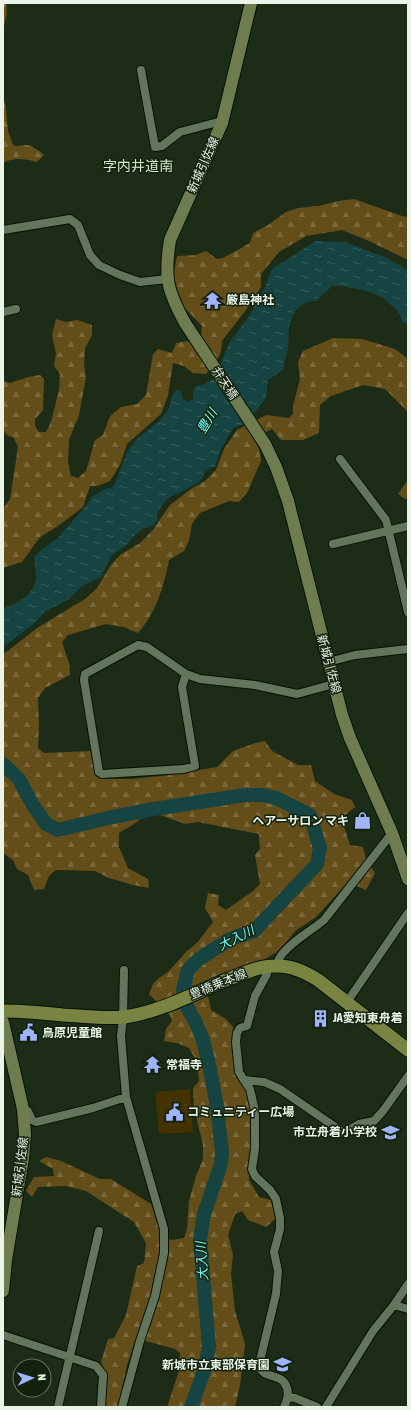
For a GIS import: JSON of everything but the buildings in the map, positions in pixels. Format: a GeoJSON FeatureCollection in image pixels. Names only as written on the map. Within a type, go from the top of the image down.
{"type":"FeatureCollection","features":[{"type":"Feature","properties":{"kind":"main road","name":"新城引佐線"},"geometry":{"type":"LineString","coordinates":[[185,322],[175,304],[167,279],[167,260],[170,240],[222,123],[251,3]]}},
{"type":"Feature","properties":{"kind":"main road","name":"弁天橋"},"geometry":{"type":"LineString","coordinates":[[185,322],[265,444]]}},
{"type":"Feature","properties":{"kind":"main road","name":"新城引佐線"},"geometry":{"type":"LineString","coordinates":[[265,444],[276,466],[288,501],[328,662],[350,738],[392,833],[408,879]]}},
{"type":"Feature","properties":{"kind":"main road","name":"豊橋乗本線"},"geometry":{"type":"LineString","coordinates":[[3,1011],[30,1011],[99,1018],[123,1017],[146,1013],[250,971],[271,966],[292,967],[308,974],[347,1002],[408,1050]]}},
{"type":"Feature","properties":{"kind":"main road","name":"新城引佐線"},"geometry":{"type":"LineString","coordinates":[[3,1022],[23,1109],[25,1134],[23,1158],[4,1259],[3,1290]]}},
{"type":"Feature","properties":{"kind":"street"},"geometry":{"type":"LineString","coordinates":[[141,70],[155,147],[162,146],[180,132],[218,122],[222,123]]}},
{"type":"Feature","properties":{"kind":"street"},"geometry":{"type":"LineString","coordinates":[[3,230],[70,219],[78,224],[90,255],[99,265],[120,276],[140,282],[167,279]]}},
{"type":"Feature","properties":{"kind":"street"},"geometry":{"type":"LineString","coordinates":[[3,312],[16,309]]}},
{"type":"Feature","properties":{"kind":"street"},"geometry":{"type":"LineString","coordinates":[[340,459],[386,520],[408,612]]}},
{"type":"Feature","properties":{"kind":"street"},"geometry":{"type":"LineString","coordinates":[[333,544],[408,526]]}},
{"type":"Feature","properties":{"kind":"street"},"geometry":{"type":"LineString","coordinates":[[186,674],[182,687],[195,766],[102,774],[99,772],[84,680],[85,674],[138,645],[147,647],[186,674],[200,679],[255,685],[297,694],[334,684]]}},
{"type":"Feature","properties":{"kind":"street"},"geometry":{"type":"LineString","coordinates":[[328,662],[355,655],[408,649]]}},
{"type":"Feature","properties":{"kind":"street"},"geometry":{"type":"LineString","coordinates":[[284,1407],[288,1397],[288,1390],[285,1382],[282,1379],[264,1374],[260,1370],[259,1365],[276,1294],[278,1271],[274,1252],[280,1229],[280,1218],[276,1199],[270,1190],[255,1176],[252,1169],[256,1132],[255,1111],[250,1089],[239,1072],[236,1042],[237,1033],[240,1028],[247,1026],[255,996],[271,966],[298,940],[313,930],[324,920],[392,833]]}},
{"type":"Feature","properties":{"kind":"street"},"geometry":{"type":"LineString","coordinates":[[347,1002],[408,913]]}},
{"type":"Feature","properties":{"kind":"street"},"geometry":{"type":"LineString","coordinates":[[122,1407],[140,1341],[155,1296],[164,1253],[164,1229],[126,1097],[121,1036],[124,970]]}},
{"type":"Feature","properties":{"kind":"street"},"geometry":{"type":"LineString","coordinates":[[244,1080],[264,1082],[280,1089],[344,1133],[359,1124],[374,1121],[408,1076]]}},
{"type":"Feature","properties":{"kind":"street"},"geometry":{"type":"LineString","coordinates":[[23,1109],[28,1111],[32,1120],[36,1122],[93,1108],[126,1097]]}},
{"type":"Feature","properties":{"kind":"street"},"geometry":{"type":"LineString","coordinates":[[58,1407],[99,1231]]}},
{"type":"Feature","properties":{"kind":"street"},"geometry":{"type":"LineString","coordinates":[[326,1407],[373,1331],[394,1305],[408,1284]]}},
{"type":"Feature","properties":{"kind":"street"},"geometry":{"type":"LineString","coordinates":[[394,1305],[408,1309]]}},
{"type":"Feature","properties":{"kind":"street"},"geometry":{"type":"LineString","coordinates":[[3,1335],[96,1366],[103,1375],[101,1407]]}},
{"type":"Feature","properties":{"kind":"street"},"geometry":{"type":"LineString","coordinates":[[288,1397],[295,1398],[317,1407]]}},
{"type":"Feature","properties":{"kind":"shaded area","name":"コミュニティー広場"},"geometry":{"type":"Polygon","coordinates":[[[190,1089],[193,1132],[159,1134],[155,1092],[190,1089]]]}},
{"type":"Feature","properties":{"kind":"green space"},"geometry":{"type":"Polygon","coordinates":[[[3,3],[6,3],[7,14],[3,29],[3,3]]]}},
{"type":"Feature","properties":{"kind":"green space"},"geometry":{"type":"Polygon","coordinates":[[[3,97],[6,108],[8,131],[13,145],[28,145],[38,150],[44,155],[37,162],[19,159],[3,163],[3,97]]]}},
{"type":"Feature","properties":{"kind":"green space"},"geometry":{"type":"Polygon","coordinates":[[[354,199],[408,217],[408,260],[342,230],[306,236],[279,252],[261,274],[261,287],[246,310],[222,341],[220,355],[210,370],[206,374],[193,373],[184,366],[173,363],[168,395],[161,414],[127,444],[120,465],[110,481],[97,486],[90,486],[83,507],[58,526],[40,537],[22,562],[3,568],[3,509],[10,499],[18,447],[14,438],[7,435],[3,430],[3,379],[4,381],[10,383],[40,375],[44,379],[43,410],[35,419],[35,426],[39,432],[46,432],[51,422],[59,390],[60,374],[54,366],[56,354],[52,335],[56,319],[66,322],[77,320],[92,325],[92,335],[85,348],[84,365],[86,377],[79,415],[69,440],[68,463],[71,476],[78,478],[86,471],[95,440],[103,435],[110,416],[121,407],[137,404],[146,395],[153,354],[158,349],[172,353],[176,343],[187,341],[193,345],[201,336],[202,326],[180,303],[173,277],[177,256],[196,255],[206,251],[217,259],[223,258],[250,243],[253,233],[268,225],[286,212],[298,208],[319,206],[354,199]]]}},
{"type":"Feature","properties":{"kind":"green space"},"geometry":{"type":"Polygon","coordinates":[[[333,338],[362,339],[395,349],[408,359],[408,412],[385,389],[363,385],[331,396],[320,405],[319,433],[303,440],[281,440],[272,429],[254,438],[259,449],[261,461],[247,493],[239,502],[229,501],[200,513],[192,524],[189,540],[184,551],[169,560],[165,580],[158,599],[150,617],[138,633],[123,627],[106,624],[68,635],[62,642],[69,663],[70,675],[45,688],[38,698],[38,748],[44,753],[90,751],[94,769],[102,779],[132,779],[170,775],[217,767],[233,751],[265,741],[272,751],[298,765],[311,765],[315,781],[334,794],[352,800],[355,807],[341,818],[350,845],[363,847],[366,859],[375,873],[366,890],[348,882],[316,917],[295,931],[280,950],[265,959],[205,982],[211,1010],[226,1019],[233,1027],[232,1041],[237,1066],[246,1081],[252,1107],[255,1147],[249,1168],[249,1180],[259,1197],[271,1200],[276,1218],[266,1227],[248,1220],[242,1211],[235,1214],[228,1235],[233,1255],[231,1274],[235,1311],[245,1344],[240,1385],[235,1407],[167,1407],[179,1371],[180,1353],[175,1349],[146,1341],[134,1344],[127,1365],[118,1407],[105,1407],[106,1378],[101,1362],[108,1339],[114,1338],[126,1315],[137,1266],[144,1263],[146,1243],[134,1222],[86,1191],[66,1186],[38,1187],[32,1197],[26,1191],[34,1177],[54,1176],[53,1169],[39,1161],[46,1157],[61,1161],[100,1179],[111,1179],[151,1204],[162,1237],[172,1240],[184,1238],[187,1229],[189,1201],[196,1176],[203,1159],[203,1145],[194,1108],[193,1088],[199,1081],[197,1062],[189,1048],[177,1043],[164,1041],[166,1029],[172,1021],[170,1015],[149,994],[153,984],[168,972],[187,951],[197,943],[213,922],[205,908],[208,893],[219,895],[218,905],[226,910],[253,891],[260,884],[255,855],[260,849],[259,834],[198,822],[185,824],[157,814],[146,815],[119,833],[119,847],[128,868],[148,879],[149,888],[109,878],[95,871],[56,870],[49,876],[44,889],[34,890],[28,875],[17,869],[13,860],[3,853],[3,653],[8,651],[37,628],[85,599],[97,588],[111,565],[120,555],[140,543],[153,530],[170,505],[191,489],[205,481],[216,470],[224,449],[237,430],[266,415],[289,418],[293,414],[293,406],[300,379],[298,362],[303,351],[333,338]]]}},
{"type":"Feature","properties":{"kind":"green space"},"geometry":{"type":"Polygon","coordinates":[[[408,480],[408,498],[405,499],[398,494],[408,480]]]}},
{"type":"Feature","properties":{"kind":"water","name":"豊川"},"geometry":{"type":"Polygon","coordinates":[[[316,241],[345,242],[385,257],[408,270],[408,323],[402,322],[399,312],[383,298],[367,291],[343,286],[332,286],[317,300],[302,304],[294,312],[289,327],[288,347],[283,370],[268,380],[266,398],[246,423],[233,428],[221,449],[215,467],[210,468],[204,473],[202,479],[198,483],[167,499],[158,511],[157,520],[154,525],[143,529],[134,536],[127,545],[111,556],[101,577],[82,586],[68,600],[46,611],[30,627],[3,647],[3,609],[19,602],[31,591],[34,586],[36,578],[34,557],[43,548],[57,539],[93,496],[104,489],[111,488],[115,484],[127,452],[137,439],[159,421],[168,410],[176,390],[181,391],[183,399],[188,402],[193,399],[193,391],[196,386],[203,385],[215,378],[229,343],[250,315],[265,287],[272,269],[316,241]]]}},
{"type":"Feature","properties":{"kind":"waterway","name":"大入川"},"geometry":{"type":"LineString","coordinates":[[3,764],[19,779],[31,802],[46,824],[58,830],[154,809],[245,795],[263,795],[276,798],[310,815],[320,848],[317,864],[254,931],[230,939],[199,959],[188,970],[183,989],[187,1007],[203,1040],[210,1069],[217,1107],[222,1152],[221,1164],[204,1214],[200,1240],[209,1347],[204,1371],[191,1407]]}},
{"type":"Feature","properties":{"kind":"place","name":"厳島神社"},"geometry":{"type":"Point","coordinates":[213,300]}},
{"type":"Feature","properties":{"kind":"place","name":"ヘアーサロン マキ"},"geometry":{"type":"Point","coordinates":[362,821]}},
{"type":"Feature","properties":{"kind":"place","name":"JA愛知東舟着"},"geometry":{"type":"Point","coordinates":[320,1018]}},
{"type":"Feature","properties":{"kind":"place","name":"鳥原児童館"},"geometry":{"type":"Point","coordinates":[29,1033]}},
{"type":"Feature","properties":{"kind":"place","name":"常福寺"},"geometry":{"type":"Point","coordinates":[153,1065]}},
{"type":"Feature","properties":{"kind":"place","name":"コミュニティー広場"},"geometry":{"type":"Point","coordinates":[174,1112]}},
{"type":"Feature","properties":{"kind":"place","name":"市立舟着小学校"},"geometry":{"type":"Point","coordinates":[390,1132]}},
{"type":"Feature","properties":{"kind":"place","name":"新城市立東部保育園"},"geometry":{"type":"Point","coordinates":[283,1365]}},
{"type":"Feature","properties":{"kind":"district","name":"字内井道南"},"geometry":{"type":"Point","coordinates":[138,166]}}]}
